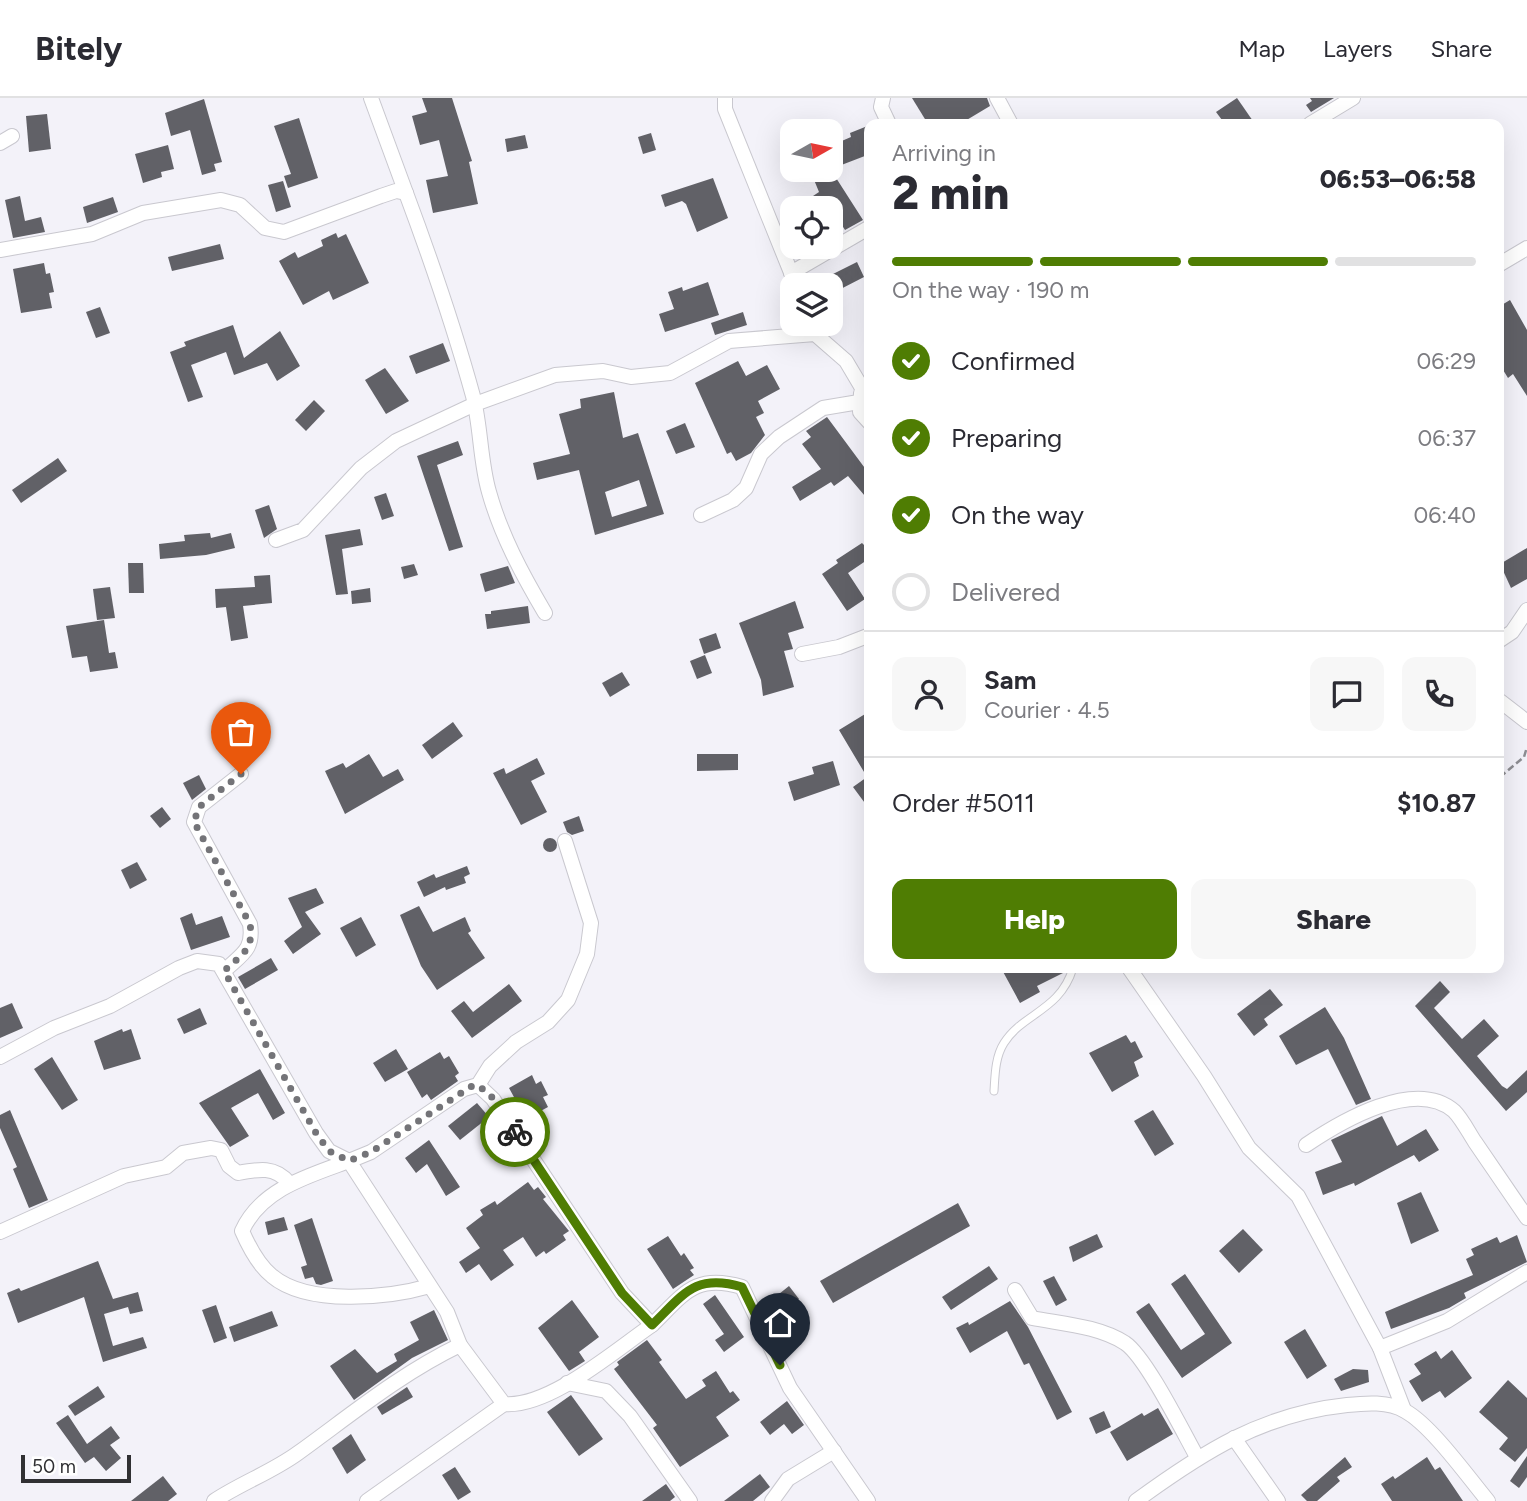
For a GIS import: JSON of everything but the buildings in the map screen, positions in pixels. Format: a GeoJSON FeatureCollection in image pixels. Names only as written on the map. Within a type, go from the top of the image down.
{"type":"FeatureCollection","features":[{"type":"Feature","properties":{"kind":"street"},"geometry":{"type":"LineString","coordinates":[[372,98],[405,193],[439,278],[475,404],[489,491],[515,563],[545,613]]}},
{"type":"Feature","properties":{"kind":"street"},"geometry":{"type":"LineString","coordinates":[[725,98],[724,109],[791,273]]}},
{"type":"Feature","properties":{"kind":"street"},"geometry":{"type":"LineString","coordinates":[[883,98],[881,107],[887,119]]}},
{"type":"Feature","properties":{"kind":"street"},"geometry":{"type":"LineString","coordinates":[[997,98],[1008,119]]}},
{"type":"Feature","properties":{"kind":"street"},"geometry":{"type":"LineString","coordinates":[[1318,119],[1353,98]]}},
{"type":"Feature","properties":{"kind":"street"},"geometry":{"type":"LineString","coordinates":[[0,250],[92,234],[142,213],[221,200],[240,205],[265,228],[284,232],[388,193],[405,193]]}},
{"type":"Feature","properties":{"kind":"street"},"geometry":{"type":"LineString","coordinates":[[802,273],[864,230]]}},
{"type":"Feature","properties":{"kind":"street"},"geometry":{"type":"LineString","coordinates":[[1504,262],[1527,248]]}},
{"type":"Feature","properties":{"kind":"street"},"geometry":{"type":"LineString","coordinates":[[276,540],[303,530],[361,468],[396,442],[475,404],[555,375],[603,371],[631,377],[670,373],[729,341],[780,334]]}},
{"type":"Feature","properties":{"kind":"street"},"geometry":{"type":"LineString","coordinates":[[820,336],[846,361],[863,392],[860,412],[864,416]]}},
{"type":"Feature","properties":{"kind":"street"},"geometry":{"type":"LineString","coordinates":[[701,516],[733,500],[746,488],[761,454],[779,437],[822,408],[863,392]]}},
{"type":"Feature","properties":{"kind":"street"},"geometry":{"type":"LineString","coordinates":[[1504,637],[1512,632],[1527,610]]}},
{"type":"Feature","properties":{"kind":"street"},"geometry":{"type":"LineString","coordinates":[[802,654],[839,647],[864,637]]}},
{"type":"Feature","properties":{"kind":"street"},"geometry":{"type":"LineString","coordinates":[[1504,704],[1527,722]]}},
{"type":"Feature","properties":{"kind":"street"},"geometry":{"type":"LineString","coordinates":[[224,971],[253,940],[250,924],[194,822],[199,807],[241,774]]}},
{"type":"Feature","properties":{"kind":"street"},"geometry":{"type":"LineString","coordinates":[[430,1286],[402,1294],[348,1297],[296,1289],[272,1276],[249,1249],[243,1231],[251,1213],[289,1183],[371,1152],[464,1089],[478,1085],[490,1066],[516,1042],[548,1022],[568,1000],[587,954],[592,923],[565,841]]}},
{"type":"Feature","properties":{"kind":"street"},"geometry":{"type":"LineString","coordinates":[[0,1057],[54,1028],[110,1006],[179,968],[197,961],[219,964],[316,1133],[329,1151],[349,1161],[447,1312],[460,1345],[504,1404]]}},
{"type":"Feature","properties":{"kind":"street"},"geometry":{"type":"LineString","coordinates":[[1133,973],[1205,1076],[1249,1148],[1298,1196],[1380,1348],[1404,1410],[1443,1446],[1488,1501]]}},
{"type":"Feature","properties":{"kind":"street"},"geometry":{"type":"LineString","coordinates":[[478,1085],[494,1099],[622,1293],[652,1325]]}},
{"type":"Feature","properties":{"kind":"street"},"geometry":{"type":"LineString","coordinates":[[1306,1145],[1335,1125],[1371,1109],[1401,1100],[1432,1100],[1454,1111],[1527,1218]]}},
{"type":"Feature","properties":{"kind":"street"},"geometry":{"type":"LineString","coordinates":[[0,1232],[124,1176],[166,1167],[183,1153],[211,1148],[221,1150],[229,1166],[238,1173],[269,1169],[280,1172],[289,1183]]}},
{"type":"Feature","properties":{"kind":"street"},"geometry":{"type":"LineString","coordinates":[[1380,1348],[1447,1321],[1527,1272]]}},
{"type":"Feature","properties":{"kind":"street"},"geometry":{"type":"LineString","coordinates":[[368,1501],[504,1404],[517,1405],[545,1398],[652,1325],[693,1286],[718,1280],[742,1287],[790,1388],[869,1501]]}},
{"type":"Feature","properties":{"kind":"street"},"geometry":{"type":"LineString","coordinates":[[1015,1290],[1032,1318],[1097,1330],[1127,1344],[1163,1394],[1197,1457]]}},
{"type":"Feature","properties":{"kind":"street"},"geometry":{"type":"LineString","coordinates":[[222,1499],[298,1453],[355,1407],[424,1362],[460,1345]]}},
{"type":"Feature","properties":{"kind":"street"},"geometry":{"type":"LineString","coordinates":[[567,1383],[606,1391],[630,1416],[690,1501]]}},
{"type":"Feature","properties":{"kind":"street"},"geometry":{"type":"LineString","coordinates":[[1136,1501],[1197,1457],[1273,1420],[1328,1407],[1370,1402],[1404,1410]]}},
{"type":"Feature","properties":{"kind":"street"},"geometry":{"type":"LineString","coordinates":[[1234,1438],[1278,1501]]}},
{"type":"Feature","properties":{"kind":"street"},"geometry":{"type":"LineString","coordinates":[[772,1501],[788,1479],[834,1451]]}},
{"type":"Feature","properties":{"kind":"lane"},"geometry":{"type":"LineString","coordinates":[[994,1091],[995,1070],[1004,1044],[1057,999],[1070,973]]}},
{"type":"Feature","properties":{"kind":"path"},"geometry":{"type":"LineString","coordinates":[[1504,774],[1526,756],[1527,747]]}},
{"type":"Feature","properties":{"kind":"way so far"},"geometry":{"type":"LineString","coordinates":[[241,774],[199,807],[194,822],[250,924],[253,940],[224,971],[316,1133],[329,1151],[349,1161],[371,1152],[464,1089],[478,1085],[494,1099],[515,1132]]}},
{"type":"Feature","properties":{"kind":"route"},"geometry":{"type":"LineString","coordinates":[[515,1132],[622,1293],[652,1325],[693,1286],[718,1280],[742,1287],[780,1365]]}}]}
